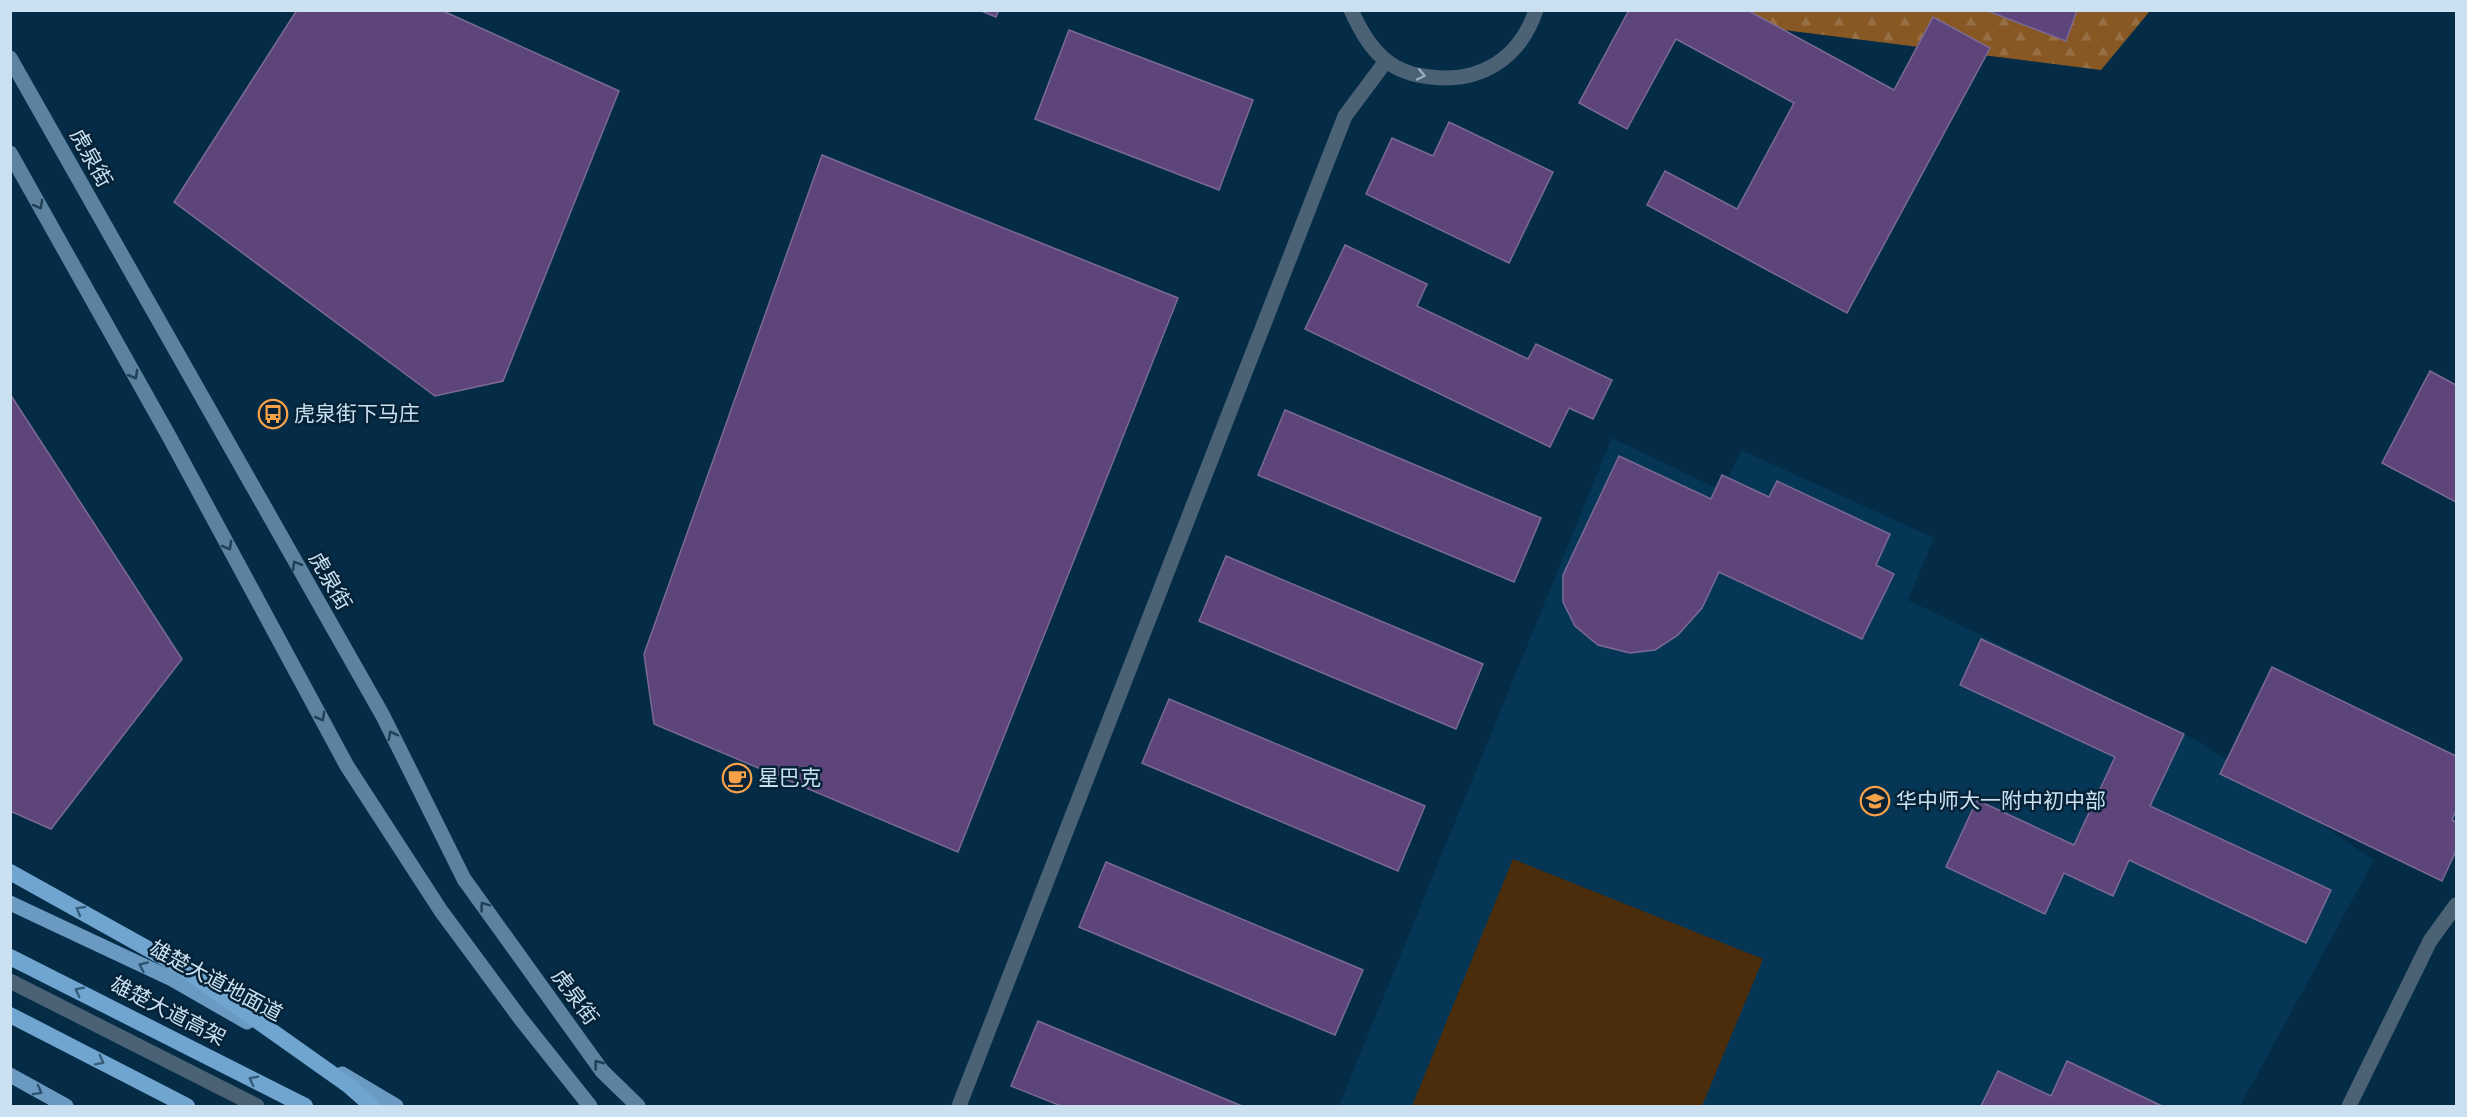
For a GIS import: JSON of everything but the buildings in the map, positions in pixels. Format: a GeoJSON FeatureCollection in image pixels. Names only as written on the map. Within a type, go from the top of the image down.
{"type":"FeatureCollection","features":[{"type":"Feature","properties":{"kind":"highway"},"geometry":{"type":"LineString","coordinates":[[10,872],[183,969],[348,1085],[372,1107]]}},
{"type":"Feature","properties":{"kind":"highway","name":"雄楚大道高架"},"geometry":{"type":"LineString","coordinates":[[10,957],[305,1107]]}},
{"type":"Feature","properties":{"kind":"highway"},"geometry":{"type":"LineString","coordinates":[[10,1015],[187,1107]]}},
{"type":"Feature","properties":{"kind":"main road","name":"虎泉街"},"geometry":{"type":"LineString","coordinates":[[10,58],[382,716],[464,879],[602,1071],[638,1107]]}},
{"type":"Feature","properties":{"kind":"main road"},"geometry":{"type":"LineString","coordinates":[[10,153],[170,438],[347,766],[441,911],[590,1107]]}},
{"type":"Feature","properties":{"kind":"main road","name":"雄楚大道地面道"},"geometry":{"type":"LineString","coordinates":[[10,903],[172,979],[396,1107]]}},
{"type":"Feature","properties":{"kind":"main road"},"geometry":{"type":"LineString","coordinates":[[10,1075],[66,1107]]}},
{"type":"Feature","properties":{"kind":"street"},"geometry":{"type":"LineString","coordinates":[[1351,10],[1364,38],[1386,60],[1415,76],[1448,80],[1481,73],[1509,56],[1530,30],[1536,10]]}},
{"type":"Feature","properties":{"kind":"street"},"geometry":{"type":"LineString","coordinates":[[959,1107],[1345,116],[1386,60]]}},
{"type":"Feature","properties":{"kind":"street"},"geometry":{"type":"LineString","coordinates":[[2349,1107],[2430,941],[2457,905]]}},
{"type":"Feature","properties":{"kind":"street"},"geometry":{"type":"LineString","coordinates":[[10,981],[257,1107]]}},
{"type":"Feature","properties":{"kind":"shaded area","name":"华中师大一附中初中部"},"geometry":{"type":"Polygon","coordinates":[[[1612,438],[1722,491],[1741,450],[1934,538],[1908,600],[2200,742],[2374,860],[2240,1106],[1339,1106],[1612,438]]]}},
{"type":"Feature","properties":{"kind":"shaded area"},"geometry":{"type":"Polygon","coordinates":[[[1513,859],[1763,959],[1702,1106],[1412,1106],[1513,859]]]}},
{"type":"Feature","properties":{"kind":"green space"},"geometry":{"type":"Polygon","coordinates":[[[1684,11],[2150,11],[2101,70],[1753,26],[1684,11]]]}},
{"type":"Feature","properties":{"kind":"place","name":"虎泉街下马庄"},"geometry":{"type":"Point","coordinates":[273,414]}},
{"type":"Feature","properties":{"kind":"place","name":"星巴克"},"geometry":{"type":"Point","coordinates":[737,778]}},
{"type":"Feature","properties":{"kind":"place","name":"华中师大一附中初中部"},"geometry":{"type":"Point","coordinates":[1875,801]}}]}
